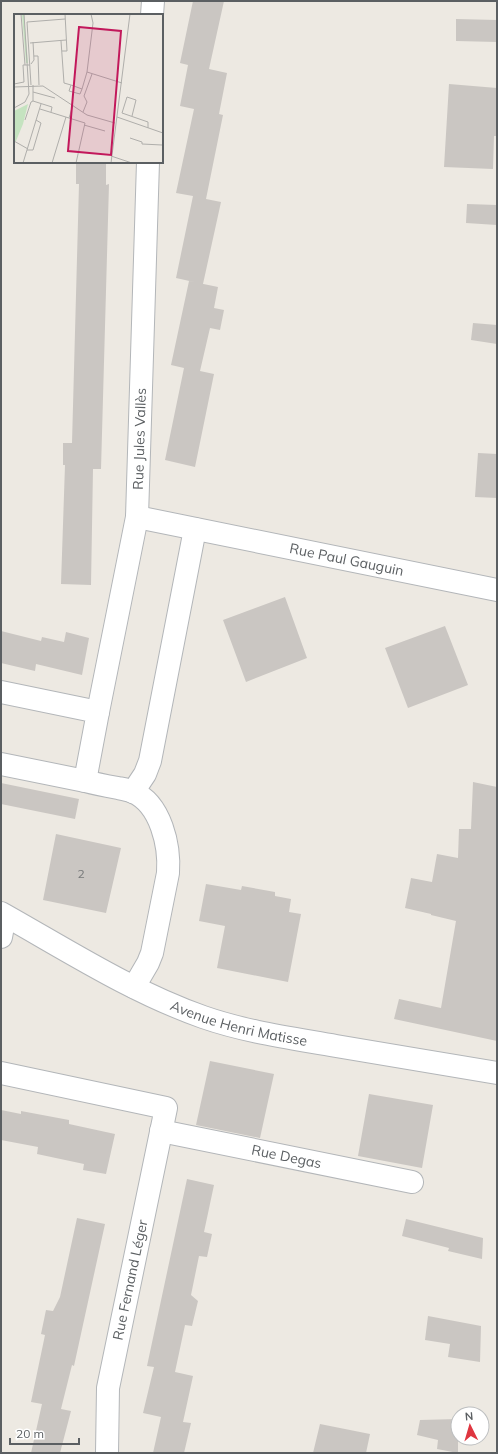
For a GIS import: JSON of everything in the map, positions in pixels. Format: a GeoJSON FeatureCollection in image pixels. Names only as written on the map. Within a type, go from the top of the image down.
{"type":"FeatureCollection","features":[{"type":"Feature","properties":{"kind":"street"},"geometry":{"type":"LineString","coordinates":[[152,1],[152,14]]}},
{"type":"Feature","properties":{"kind":"street","name":"Rue Jules Vallès"},"geometry":{"type":"LineString","coordinates":[[85,781],[137,517],[148,163]]}},
{"type":"Feature","properties":{"kind":"street","name":"Rue Paul Gauguin"},"geometry":{"type":"LineString","coordinates":[[137,517],[497,590]]}},
{"type":"Feature","properties":{"kind":"street"},"geometry":{"type":"LineString","coordinates":[[133,792],[145,774],[150,761],[195,529]]}},
{"type":"Feature","properties":{"kind":"street"},"geometry":{"type":"LineString","coordinates":[[1,692],[98,712]]}},
{"type":"Feature","properties":{"kind":"street"},"geometry":{"type":"LineString","coordinates":[[1,764],[133,792],[146,801],[152,808],[166,839],[169,861],[167,880],[152,953],[134,987]]}},
{"type":"Feature","properties":{"kind":"street"},"geometry":{"type":"LineString","coordinates":[[1,937],[3,915]]}},
{"type":"Feature","properties":{"kind":"street","name":"Avenue Henri Matisse"},"geometry":{"type":"LineString","coordinates":[[3,915],[134,987],[186,1010],[242,1028],[497,1073]]}},
{"type":"Feature","properties":{"kind":"street","name":"Rue Fernand Léger"},"geometry":{"type":"LineString","coordinates":[[1,1073],[166,1108],[108,1388],[107,1453]]}},
{"type":"Feature","properties":{"kind":"street","name":"Rue Degas"},"geometry":{"type":"LineString","coordinates":[[161,1131],[412,1182]]}},
{"type":"Feature","properties":{"kind":"building"},"geometry":{"type":"Polygon","coordinates":[[[193,1],[224,1],[209,69],[227,73],[219,114],[223,115],[206,199],[221,202],[203,284],[176,278],[193,196],[176,193],[194,109],[180,106],[188,65],[180,63],[193,1]]]}},
{"type":"Feature","properties":{"kind":"building"},"geometry":{"type":"Polygon","coordinates":[[[456,19],[497,20],[497,42],[456,41],[456,19]]]}},
{"type":"Feature","properties":{"kind":"building"},"geometry":{"type":"Polygon","coordinates":[[[449,84],[497,88],[497,136],[494,136],[493,169],[444,167],[449,84]]]}},
{"type":"Feature","properties":{"kind":"building"},"geometry":{"type":"Polygon","coordinates":[[[76,163],[106,163],[106,185],[109,184],[101,469],[93,469],[91,585],[61,584],[65,465],[63,465],[63,443],[72,443],[79,184],[76,184],[76,163]]]}},
{"type":"Feature","properties":{"kind":"building"},"geometry":{"type":"Polygon","coordinates":[[[467,204],[497,205],[497,225],[466,223],[467,204]]]}},
{"type":"Feature","properties":{"kind":"building"},"geometry":{"type":"Polygon","coordinates":[[[189,281],[218,287],[214,308],[224,310],[220,330],[210,328],[200,371],[214,374],[195,467],[165,460],[184,368],[171,365],[189,281]]]}},
{"type":"Feature","properties":{"kind":"building"},"geometry":{"type":"Polygon","coordinates":[[[473,323],[497,325],[497,344],[471,340],[473,323]]]}},
{"type":"Feature","properties":{"kind":"building"},"geometry":{"type":"Polygon","coordinates":[[[478,453],[497,454],[497,498],[475,497],[478,453]]]}},
{"type":"Feature","properties":{"kind":"building"},"geometry":{"type":"Polygon","coordinates":[[[285,597],[307,658],[246,682],[223,620],[285,597]]]}},
{"type":"Feature","properties":{"kind":"building"},"geometry":{"type":"Polygon","coordinates":[[[445,626],[468,685],[408,708],[385,648],[445,626]]]}},
{"type":"Feature","properties":{"kind":"building"},"geometry":{"type":"Polygon","coordinates":[[[1,631],[41,641],[42,637],[64,642],[66,632],[89,638],[82,675],[36,664],[35,671],[1,663],[1,631]]]}},
{"type":"Feature","properties":{"kind":"building"},"geometry":{"type":"Polygon","coordinates":[[[473,782],[497,787],[497,1041],[394,1019],[399,999],[441,1008],[456,921],[405,908],[411,878],[432,882],[437,854],[458,858],[459,829],[471,829],[473,782]]]}},
{"type":"Feature","properties":{"kind":"building"},"geometry":{"type":"Polygon","coordinates":[[[1,783],[79,799],[75,819],[1,804],[1,783]]]}},
{"type":"Feature","properties":{"kind":"building"},"geometry":{"type":"Polygon","coordinates":[[[56,834],[121,848],[106,913],[43,900],[56,834]]]}},
{"type":"Feature","properties":{"kind":"building"},"geometry":{"type":"Polygon","coordinates":[[[206,884],[241,890],[242,886],[275,892],[275,896],[291,899],[289,912],[301,914],[288,982],[217,968],[225,926],[199,921],[206,884]]]}},
{"type":"Feature","properties":{"kind":"building"},"geometry":{"type":"Polygon","coordinates":[[[210,1061],[274,1074],[260,1138],[196,1125],[210,1061]]]}},
{"type":"Feature","properties":{"kind":"building"},"geometry":{"type":"Polygon","coordinates":[[[369,1094],[433,1105],[422,1168],[358,1156],[369,1094]]]}},
{"type":"Feature","properties":{"kind":"building"},"geometry":{"type":"Polygon","coordinates":[[[1,1110],[21,1114],[21,1111],[69,1120],[69,1124],[115,1134],[106,1174],[83,1170],[84,1164],[37,1154],[38,1147],[1,1140],[1,1110]]]}},
{"type":"Feature","properties":{"kind":"building"},"geometry":{"type":"Polygon","coordinates":[[[187,1179],[214,1185],[204,1232],[212,1234],[207,1257],[199,1256],[191,1295],[198,1301],[192,1326],[185,1325],[175,1372],[193,1376],[183,1422],[191,1423],[184,1453],[153,1453],[161,1417],[143,1413],[154,1367],[147,1366],[187,1179]]]}},
{"type":"Feature","properties":{"kind":"building"},"geometry":{"type":"Polygon","coordinates":[[[77,1218],[105,1224],[74,1366],[72,1365],[61,1409],[71,1411],[60,1453],[31,1453],[42,1404],[31,1402],[45,1335],[41,1334],[46,1310],[53,1311],[60,1297],[77,1218]]]}},
{"type":"Feature","properties":{"kind":"building"},"geometry":{"type":"Polygon","coordinates":[[[406,1219],[483,1238],[482,1259],[448,1251],[449,1248],[402,1236],[406,1219]]]}},
{"type":"Feature","properties":{"kind":"building"},"geometry":{"type":"Polygon","coordinates":[[[428,1316],[481,1326],[480,1362],[448,1357],[450,1344],[425,1340],[428,1316]]]}},
{"type":"Feature","properties":{"kind":"building"},"geometry":{"type":"Polygon","coordinates":[[[450,1419],[450,1446],[458,1446],[458,1453],[437,1449],[438,1440],[417,1435],[420,1420],[450,1419]]]}},
{"type":"Feature","properties":{"kind":"building"},"geometry":{"type":"Polygon","coordinates":[[[320,1424],[370,1434],[366,1453],[313,1453],[320,1424]]]}}]}
